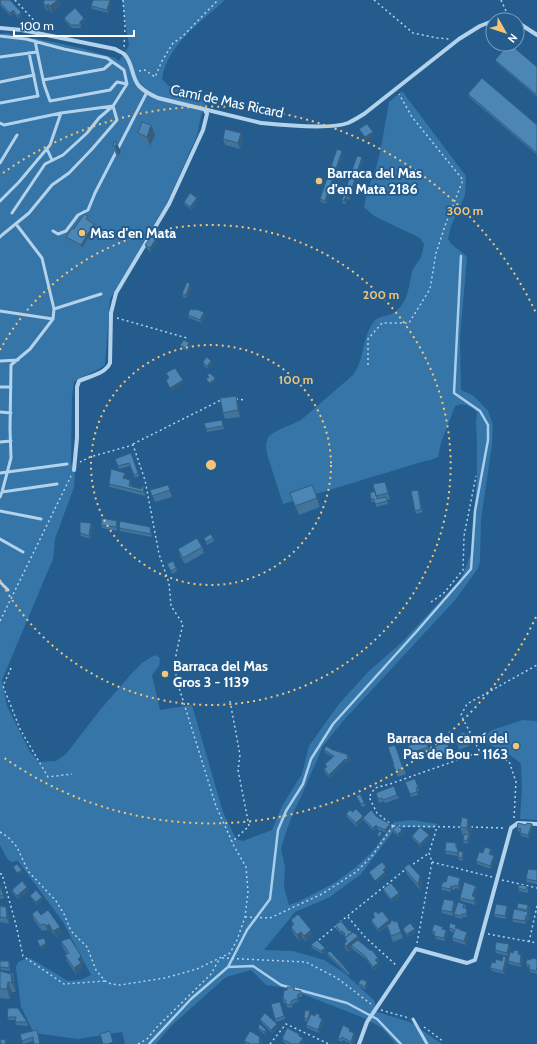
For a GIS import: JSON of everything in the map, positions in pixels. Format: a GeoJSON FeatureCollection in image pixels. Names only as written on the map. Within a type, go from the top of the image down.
{"type":"FeatureCollection","features":[{"type":"Feature","properties":{"kind":"street","name":"Camí de Mas Ricard"},"geometry":{"type":"LineString","coordinates":[[124,54],[139,86],[158,98],[261,123],[278,125],[334,126],[348,123],[364,114],[459,39],[485,24]]}},
{"type":"Feature","properties":{"kind":"street"},"geometry":{"type":"LineString","coordinates":[[525,27],[537,35]]}},
{"type":"Feature","properties":{"kind":"street"},"geometry":{"type":"LineString","coordinates":[[0,28],[22,30],[115,49],[124,54]]}},
{"type":"Feature","properties":{"kind":"street"},"geometry":{"type":"LineString","coordinates":[[74,470],[78,438],[77,387],[80,381],[108,368],[110,363],[111,316],[116,293],[169,204],[206,121],[207,114],[205,110]]}},
{"type":"Feature","properties":{"kind":"street"},"geometry":{"type":"LineString","coordinates":[[359,1044],[367,1022],[416,949],[467,963],[475,960],[497,879],[514,825],[537,824]]}},
{"type":"Feature","properties":{"kind":"lane"},"geometry":{"type":"LineString","coordinates":[[0,36],[26,39],[107,58],[124,70],[127,84],[113,106],[99,118],[87,133],[63,155],[45,164],[12,213]]}},
{"type":"Feature","properties":{"kind":"lane"},"geometry":{"type":"LineString","coordinates":[[35,41],[43,80],[50,101],[110,90],[117,82],[127,84]]}},
{"type":"Feature","properties":{"kind":"lane"},"geometry":{"type":"LineString","coordinates":[[0,57],[37,52]]}},
{"type":"Feature","properties":{"kind":"lane"},"geometry":{"type":"LineString","coordinates":[[0,103],[38,96],[29,53]]}},
{"type":"Feature","properties":{"kind":"lane"},"geometry":{"type":"LineString","coordinates":[[43,80],[104,69],[112,62]]}},
{"type":"Feature","properties":{"kind":"lane"},"geometry":{"type":"LineString","coordinates":[[0,82],[34,75]]}},
{"type":"Feature","properties":{"kind":"lane"},"geometry":{"type":"LineString","coordinates":[[53,231],[58,234],[66,231],[78,215],[88,210],[95,193],[147,92]]}},
{"type":"Feature","properties":{"kind":"lane"},"geometry":{"type":"LineString","coordinates":[[0,123],[4,125],[61,113],[113,106]]}},
{"type":"Feature","properties":{"kind":"lane"},"geometry":{"type":"LineString","coordinates":[[0,237],[29,213],[52,185],[69,173],[92,149],[117,120],[113,106]]}},
{"type":"Feature","properties":{"kind":"lane"},"geometry":{"type":"LineString","coordinates":[[0,201],[50,145],[61,113]]}},
{"type":"Feature","properties":{"kind":"lane"},"geometry":{"type":"LineString","coordinates":[[0,162],[17,135]]}},
{"type":"Feature","properties":{"kind":"lane"},"geometry":{"type":"LineString","coordinates":[[46,149],[52,160]]}},
{"type":"Feature","properties":{"kind":"lane"},"geometry":{"type":"LineString","coordinates":[[0,497],[11,458],[10,413],[12,365],[30,350],[53,319],[54,309],[42,258],[16,224]]}},
{"type":"Feature","properties":{"kind":"lane"},"geometry":{"type":"LineString","coordinates":[[54,309],[101,294]]}},
{"type":"Feature","properties":{"kind":"lane"},"geometry":{"type":"LineString","coordinates":[[0,310],[53,319]]}},
{"type":"Feature","properties":{"kind":"lane"},"geometry":{"type":"LineString","coordinates":[[0,361],[18,360]]}},
{"type":"Feature","properties":{"kind":"lane"},"geometry":{"type":"LineString","coordinates":[[0,387],[11,386]]}},
{"type":"Feature","properties":{"kind":"lane"},"geometry":{"type":"LineString","coordinates":[[0,412],[10,413]]}},
{"type":"Feature","properties":{"kind":"lane"},"geometry":{"type":"LineString","coordinates":[[0,442],[11,441]]}},
{"type":"Feature","properties":{"kind":"lane"},"geometry":{"type":"LineString","coordinates":[[0,473],[67,464]]}},
{"type":"Feature","properties":{"kind":"lane"},"geometry":{"type":"LineString","coordinates":[[1,492],[57,484]]}},
{"type":"Feature","properties":{"kind":"lane"},"geometry":{"type":"LineString","coordinates":[[0,510],[41,519]]}},
{"type":"Feature","properties":{"kind":"lane"},"geometry":{"type":"LineString","coordinates":[[0,540],[23,552]]}},
{"type":"Feature","properties":{"kind":"lane"},"geometry":{"type":"LineString","coordinates":[[0,582],[8,590]]}},
{"type":"Feature","properties":{"kind":"lane"},"geometry":{"type":"LineString","coordinates":[[413,1019],[427,1044]]}},
{"type":"Feature","properties":{"kind":"path"},"geometry":{"type":"LineString","coordinates":[[15,0],[48,36]]}},
{"type":"Feature","properties":{"kind":"path"},"geometry":{"type":"LineString","coordinates":[[123,0],[125,26],[124,54]]}},
{"type":"Feature","properties":{"kind":"path"},"geometry":{"type":"LineString","coordinates":[[132,72],[145,70],[155,77],[162,61],[173,43],[182,37],[218,0]]}},
{"type":"Feature","properties":{"kind":"path"},"geometry":{"type":"LineString","coordinates":[[374,0],[413,33],[436,38],[459,39]]}},
{"type":"Feature","properties":{"kind":"path"},"geometry":{"type":"LineString","coordinates":[[501,0],[507,12]]}},
{"type":"Feature","properties":{"kind":"path"},"geometry":{"type":"LineString","coordinates":[[368,365],[368,339],[382,323],[409,323],[430,289],[436,253],[463,180],[412,117],[396,89]]}},
{"type":"Feature","properties":{"kind":"path"},"geometry":{"type":"LineString","coordinates":[[111,316],[187,338]]}},
{"type":"Feature","properties":{"kind":"path"},"geometry":{"type":"LineString","coordinates":[[75,464],[90,457],[133,445],[226,397]]}},
{"type":"Feature","properties":{"kind":"path"},"geometry":{"type":"LineString","coordinates":[[233,398],[246,400]]}},
{"type":"Feature","properties":{"kind":"path"},"geometry":{"type":"LineString","coordinates":[[0,874],[2,874],[23,956],[64,984],[105,982],[120,985],[165,978],[197,969],[230,953],[237,940],[245,917],[248,892],[246,867],[232,842],[216,806],[176,678],[176,654],[183,624],[171,606],[169,583],[159,554],[145,480],[133,445]]}},
{"type":"Feature","properties":{"kind":"path"},"geometry":{"type":"LineString","coordinates":[[0,621],[74,470]]}},
{"type":"Feature","properties":{"kind":"path"},"geometry":{"type":"LineString","coordinates":[[431,602],[444,594],[463,570],[464,536],[476,476]]}},
{"type":"Feature","properties":{"kind":"path"},"geometry":{"type":"LineString","coordinates":[[480,752],[461,715],[467,704],[537,665]]}},
{"type":"Feature","properties":{"kind":"path"},"geometry":{"type":"LineString","coordinates":[[11,668],[3,686],[20,729],[28,743],[48,777],[72,774]]}},
{"type":"Feature","properties":{"kind":"path"},"geometry":{"type":"LineString","coordinates":[[230,701],[240,755],[238,770],[249,826],[232,842]]}},
{"type":"Feature","properties":{"kind":"path"},"geometry":{"type":"LineString","coordinates":[[480,752],[509,761],[516,782],[514,825],[437,827],[393,826],[377,813],[368,797],[375,788],[480,752]]}},
{"type":"Feature","properties":{"kind":"path"},"geometry":{"type":"LineString","coordinates":[[245,917],[270,918],[322,894],[356,872],[372,856],[393,826]]}},
{"type":"Feature","properties":{"kind":"path"},"geometry":{"type":"LineString","coordinates":[[416,949],[432,862],[429,853],[437,827]]}},
{"type":"Feature","properties":{"kind":"path"},"geometry":{"type":"LineString","coordinates":[[0,832],[8,837],[17,848],[28,871],[56,901],[64,914],[71,931],[87,947],[96,970],[105,982]]}},
{"type":"Feature","properties":{"kind":"path"},"geometry":{"type":"LineString","coordinates":[[319,940],[429,853]]}},
{"type":"Feature","properties":{"kind":"path"},"geometry":{"type":"LineString","coordinates":[[432,862],[537,888]]}},
{"type":"Feature","properties":{"kind":"path"},"geometry":{"type":"LineString","coordinates":[[529,942],[537,906]]}},
{"type":"Feature","properties":{"kind":"path"},"geometry":{"type":"LineString","coordinates":[[348,916],[365,937],[402,970]]}},
{"type":"Feature","properties":{"kind":"path"},"geometry":{"type":"LineString","coordinates":[[482,933],[537,943]]}},
{"type":"Feature","properties":{"kind":"path"},"geometry":{"type":"LineString","coordinates":[[220,958],[306,962],[338,978],[376,1008]]}},
{"type":"Feature","properties":{"kind":"path"},"geometry":{"type":"LineString","coordinates":[[138,1044],[147,1039],[157,1027],[211,974],[220,958]]}},
{"type":"Feature","properties":{"kind":"path"},"geometry":{"type":"LineString","coordinates":[[270,1044],[286,1024],[329,1044]]}},
{"type":"Feature","properties":{"kind":"shaded area"},"geometry":{"type":"Polygon","coordinates":[[[122,0],[225,0],[186,35],[171,55],[165,67],[162,79],[169,86],[210,97],[201,116],[197,136],[165,207],[110,299],[105,365],[74,382],[72,397],[71,463],[75,472],[74,487],[55,539],[53,559],[2,680],[7,706],[30,752],[39,762],[56,761],[66,754],[100,710],[132,673],[143,662],[155,655],[160,658],[159,666],[152,675],[160,710],[192,705],[223,812],[236,839],[243,841],[272,830],[282,806],[302,774],[309,746],[339,704],[368,672],[402,642],[461,579],[471,554],[477,478],[477,412],[472,408],[467,405],[455,406],[441,443],[438,457],[283,504],[267,454],[266,444],[268,437],[280,429],[301,420],[353,375],[359,364],[368,332],[373,322],[396,311],[406,298],[414,267],[421,257],[424,244],[420,238],[374,216],[364,207],[368,188],[380,153],[389,102],[402,91],[466,176],[465,195],[451,226],[448,239],[467,257],[460,338],[461,390],[474,396],[488,411],[493,425],[492,444],[481,520],[480,561],[478,568],[456,599],[343,721],[323,746],[293,813],[281,849],[285,867],[284,887],[289,905],[298,902],[336,882],[356,867],[372,852],[394,822],[411,820],[438,824],[434,828],[406,827],[395,829],[361,874],[330,897],[295,912],[264,950],[293,951],[324,960],[343,972],[374,1000],[377,1012],[410,1022],[442,1044],[396,1044],[382,1028],[364,1018],[287,988],[266,985],[251,970],[226,977],[171,1026],[156,1044],[125,1044],[122,1032],[78,1039],[34,1033],[21,1007],[16,968],[18,963],[21,961],[30,958],[68,981],[80,980],[91,975],[63,922],[18,861],[11,862],[6,857],[0,845],[0,34],[5,33],[58,43],[115,58],[119,61],[129,46],[122,0]]]}},
{"type":"Feature","properties":{"kind":"shaded area"},"geometry":{"type":"Polygon","coordinates":[[[523,720],[537,721],[537,820],[520,819],[522,788],[521,764],[507,753],[481,740],[492,730],[523,720]]]}},
{"type":"Feature","properties":{"kind":"building"},"geometry":{"type":"Polygon","coordinates":[[[0,0],[10,0],[21,12],[18,16],[13,10],[10,13],[0,3],[0,0]]]}},
{"type":"Feature","properties":{"kind":"building"},"geometry":{"type":"Polygon","coordinates":[[[45,0],[58,0],[50,6],[48,4],[46,6],[43,2],[45,0]]]}},
{"type":"Feature","properties":{"kind":"building"},"geometry":{"type":"Polygon","coordinates":[[[93,0],[110,0],[107,10],[91,6],[93,0]]]}},
{"type":"Feature","properties":{"kind":"building"},"geometry":{"type":"Polygon","coordinates":[[[75,8],[84,18],[80,22],[80,25],[71,25],[64,18],[75,8]]]}},
{"type":"Feature","properties":{"kind":"building"},"geometry":{"type":"Polygon","coordinates":[[[502,52],[519,52],[537,67],[537,95],[495,60],[502,52]]]}},
{"type":"Feature","properties":{"kind":"building"},"geometry":{"type":"Polygon","coordinates":[[[482,78],[537,125],[537,153],[468,94],[482,78]]]}},
{"type":"Feature","properties":{"kind":"building"},"geometry":{"type":"Polygon","coordinates":[[[142,122],[151,125],[147,137],[138,133],[142,122]]]}},
{"type":"Feature","properties":{"kind":"building"},"geometry":{"type":"Polygon","coordinates":[[[367,124],[373,132],[365,137],[359,129],[367,124]]]}},
{"type":"Feature","properties":{"kind":"building"},"geometry":{"type":"Polygon","coordinates":[[[225,129],[241,133],[238,143],[223,139],[225,129]]]}},
{"type":"Feature","properties":{"kind":"building"},"geometry":{"type":"Polygon","coordinates":[[[114,141],[117,143],[115,147],[113,146],[114,141]]]}},
{"type":"Feature","properties":{"kind":"building"},"geometry":{"type":"Polygon","coordinates":[[[337,149],[342,151],[325,201],[320,199],[337,149]]]}},
{"type":"Feature","properties":{"kind":"building"},"geometry":{"type":"Polygon","coordinates":[[[357,156],[362,157],[349,197],[346,196],[344,201],[342,200],[357,156]]]}},
{"type":"Feature","properties":{"kind":"building"},"geometry":{"type":"Polygon","coordinates":[[[190,193],[197,198],[190,207],[184,202],[190,193]]]}},
{"type":"Feature","properties":{"kind":"building","name":"Mas d'en Mata"},"geometry":{"type":"Polygon","coordinates":[[[84,214],[88,216],[86,219],[94,224],[81,245],[66,237],[72,228],[74,229],[84,214]]]}},
{"type":"Feature","properties":{"kind":"building"},"geometry":{"type":"Polygon","coordinates":[[[151,236],[156,239],[150,248],[145,245],[151,236]]]}},
{"type":"Feature","properties":{"kind":"building"},"geometry":{"type":"Polygon","coordinates":[[[187,282],[190,284],[186,295],[182,294],[187,282]]]}},
{"type":"Feature","properties":{"kind":"building"},"geometry":{"type":"Polygon","coordinates":[[[190,309],[204,312],[200,320],[188,315],[190,309]]]}},
{"type":"Feature","properties":{"kind":"building"},"geometry":{"type":"Polygon","coordinates":[[[184,340],[189,343],[186,348],[180,345],[184,340]]]}},
{"type":"Feature","properties":{"kind":"building"},"geometry":{"type":"Polygon","coordinates":[[[207,357],[211,361],[207,366],[203,362],[207,357]]]}},
{"type":"Feature","properties":{"kind":"building"},"geometry":{"type":"Polygon","coordinates":[[[175,368],[183,380],[170,388],[166,380],[169,378],[166,373],[175,368]]]}},
{"type":"Feature","properties":{"kind":"building"},"geometry":{"type":"Polygon","coordinates":[[[210,373],[215,378],[209,383],[206,379],[209,377],[207,375],[210,373]]]}},
{"type":"Feature","properties":{"kind":"building"},"geometry":{"type":"Polygon","coordinates":[[[236,396],[238,410],[223,413],[220,398],[236,396]]]}},
{"type":"Feature","properties":{"kind":"building"},"geometry":{"type":"Polygon","coordinates":[[[222,420],[223,426],[206,429],[204,423],[222,420]]]}},
{"type":"Feature","properties":{"kind":"building"},"geometry":{"type":"Polygon","coordinates":[[[131,453],[138,473],[134,475],[129,463],[118,466],[115,459],[131,453]]]}},
{"type":"Feature","properties":{"kind":"building"},"geometry":{"type":"Polygon","coordinates":[[[111,469],[125,473],[123,478],[130,480],[129,486],[141,489],[143,485],[144,492],[109,484],[111,469]]]}},
{"type":"Feature","properties":{"kind":"building"},"geometry":{"type":"Polygon","coordinates":[[[385,482],[388,493],[376,496],[373,484],[385,482]]]}},
{"type":"Feature","properties":{"kind":"building"},"geometry":{"type":"Polygon","coordinates":[[[168,485],[170,490],[152,496],[150,490],[168,485]]]}},
{"type":"Feature","properties":{"kind":"building"},"geometry":{"type":"Polygon","coordinates":[[[312,485],[317,498],[295,506],[290,493],[312,485]]]}},
{"type":"Feature","properties":{"kind":"building"},"geometry":{"type":"Polygon","coordinates":[[[418,490],[421,509],[415,511],[411,491],[418,490]]]}},
{"type":"Feature","properties":{"kind":"building"},"geometry":{"type":"Polygon","coordinates":[[[375,491],[377,499],[386,497],[387,501],[375,504],[374,499],[371,499],[370,493],[375,491]]]}},
{"type":"Feature","properties":{"kind":"building"},"geometry":{"type":"Polygon","coordinates":[[[102,518],[117,521],[116,527],[101,525],[102,518]]]}},
{"type":"Feature","properties":{"kind":"building"},"geometry":{"type":"Polygon","coordinates":[[[120,521],[150,527],[151,534],[119,528],[120,521]]]}},
{"type":"Feature","properties":{"kind":"building"},"geometry":{"type":"Polygon","coordinates":[[[80,522],[91,523],[89,536],[80,533],[80,522]]]}},
{"type":"Feature","properties":{"kind":"building"},"geometry":{"type":"Polygon","coordinates":[[[211,534],[213,538],[206,542],[204,538],[211,534]]]}},
{"type":"Feature","properties":{"kind":"building"},"geometry":{"type":"Polygon","coordinates":[[[197,538],[202,547],[183,558],[178,549],[197,538]]]}},
{"type":"Feature","properties":{"kind":"building"},"geometry":{"type":"Polygon","coordinates":[[[173,561],[176,568],[171,571],[167,564],[173,561]]]}},
{"type":"Feature","properties":{"kind":"building"},"geometry":{"type":"Polygon","coordinates":[[[464,732],[465,734],[468,733],[472,740],[458,746],[455,739],[458,738],[457,735],[464,732]]]}},
{"type":"Feature","properties":{"kind":"building"},"geometry":{"type":"Polygon","coordinates":[[[425,740],[428,747],[410,753],[408,746],[425,740]]]}},
{"type":"Feature","properties":{"kind":"building"},"geometry":{"type":"Polygon","coordinates":[[[447,742],[450,752],[431,758],[428,749],[447,742]]]}},
{"type":"Feature","properties":{"kind":"building"},"geometry":{"type":"Polygon","coordinates":[[[395,745],[403,768],[396,771],[388,747],[395,745]]]}},
{"type":"Feature","properties":{"kind":"building"},"geometry":{"type":"Polygon","coordinates":[[[326,746],[349,755],[347,756],[348,758],[346,760],[345,759],[329,775],[324,769],[327,767],[325,764],[334,756],[324,750],[326,746]]]}},
{"type":"Feature","properties":{"kind":"building"},"geometry":{"type":"Polygon","coordinates":[[[415,779],[418,787],[416,788],[417,792],[410,794],[405,782],[415,779]]]}},
{"type":"Feature","properties":{"kind":"building"},"geometry":{"type":"Polygon","coordinates":[[[394,786],[397,795],[383,800],[382,798],[378,799],[376,793],[394,786]]]}},
{"type":"Feature","properties":{"kind":"building"},"geometry":{"type":"Polygon","coordinates":[[[360,794],[364,802],[361,804],[356,796],[360,794]]]}},
{"type":"Feature","properties":{"kind":"building"},"geometry":{"type":"Polygon","coordinates":[[[356,809],[363,816],[356,823],[346,814],[350,810],[353,812],[356,809]]]}},
{"type":"Feature","properties":{"kind":"building"},"geometry":{"type":"Polygon","coordinates":[[[371,810],[377,817],[390,824],[385,830],[379,827],[378,828],[376,825],[373,828],[363,818],[371,810]]]}},
{"type":"Feature","properties":{"kind":"building"},"geometry":{"type":"Polygon","coordinates":[[[462,817],[468,819],[467,828],[460,827],[462,817]]]}},
{"type":"Feature","properties":{"kind":"building"},"geometry":{"type":"Polygon","coordinates":[[[518,823],[526,825],[527,823],[532,824],[528,835],[520,833],[521,829],[517,828],[518,823]]]}},
{"type":"Feature","properties":{"kind":"building"},"geometry":{"type":"Polygon","coordinates":[[[398,825],[402,830],[398,834],[393,830],[398,825]]]}},
{"type":"Feature","properties":{"kind":"building"},"geometry":{"type":"Polygon","coordinates":[[[420,827],[429,835],[420,844],[412,836],[420,827]]]}},
{"type":"Feature","properties":{"kind":"building"},"geometry":{"type":"Polygon","coordinates":[[[380,831],[382,833],[379,837],[377,835],[380,831]]]}},
{"type":"Feature","properties":{"kind":"building"},"geometry":{"type":"Polygon","coordinates":[[[464,834],[469,835],[467,841],[463,840],[464,834]]]}},
{"type":"Feature","properties":{"kind":"building"},"geometry":{"type":"Polygon","coordinates":[[[446,842],[456,843],[458,853],[445,851],[446,842]]]}},
{"type":"Feature","properties":{"kind":"building"},"geometry":{"type":"Polygon","coordinates":[[[485,847],[491,849],[489,854],[494,856],[490,866],[476,861],[479,852],[483,853],[485,847]]]}},
{"type":"Feature","properties":{"kind":"building"},"geometry":{"type":"Polygon","coordinates":[[[459,851],[463,852],[462,858],[458,857],[459,851]]]}},
{"type":"Feature","properties":{"kind":"building"},"geometry":{"type":"Polygon","coordinates":[[[382,862],[386,867],[383,870],[385,872],[375,881],[369,872],[382,862]]]}},
{"type":"Feature","properties":{"kind":"building"},"geometry":{"type":"Polygon","coordinates":[[[17,864],[22,870],[17,873],[13,867],[17,864]]]}},
{"type":"Feature","properties":{"kind":"building"},"geometry":{"type":"Polygon","coordinates":[[[409,864],[420,876],[418,884],[404,868],[409,864]]]}},
{"type":"Feature","properties":{"kind":"building"},"geometry":{"type":"Polygon","coordinates":[[[528,869],[537,870],[537,881],[526,879],[528,869]]]}},
{"type":"Feature","properties":{"kind":"building"},"geometry":{"type":"Polygon","coordinates":[[[448,875],[460,878],[458,886],[451,886],[450,889],[441,887],[443,882],[446,882],[448,875]]]}},
{"type":"Feature","properties":{"kind":"building"},"geometry":{"type":"Polygon","coordinates":[[[22,881],[27,887],[17,896],[12,890],[22,881]]]}},
{"type":"Feature","properties":{"kind":"building"},"geometry":{"type":"Polygon","coordinates":[[[464,882],[476,886],[472,896],[475,897],[474,901],[460,898],[464,882]]]}},
{"type":"Feature","properties":{"kind":"building"},"geometry":{"type":"Polygon","coordinates":[[[391,883],[399,893],[391,899],[383,889],[391,883]]]}},
{"type":"Feature","properties":{"kind":"building"},"geometry":{"type":"Polygon","coordinates":[[[0,885],[3,895],[0,896],[0,885]]]}},
{"type":"Feature","properties":{"kind":"building"},"geometry":{"type":"Polygon","coordinates":[[[519,885],[527,886],[526,890],[518,888],[519,885]]]}},
{"type":"Feature","properties":{"kind":"building"},"geometry":{"type":"Polygon","coordinates":[[[36,890],[42,897],[36,902],[30,896],[36,890]]]}},
{"type":"Feature","properties":{"kind":"building"},"geometry":{"type":"Polygon","coordinates":[[[444,899],[454,901],[452,912],[441,910],[444,899]]]}},
{"type":"Feature","properties":{"kind":"building"},"geometry":{"type":"Polygon","coordinates":[[[458,902],[464,904],[463,908],[467,909],[466,914],[462,914],[461,916],[454,914],[458,902]]]}},
{"type":"Feature","properties":{"kind":"building"},"geometry":{"type":"Polygon","coordinates":[[[518,903],[528,905],[527,910],[517,908],[518,903]]]}},
{"type":"Feature","properties":{"kind":"building"},"geometry":{"type":"Polygon","coordinates":[[[496,904],[507,906],[505,916],[494,914],[496,904]]]}},
{"type":"Feature","properties":{"kind":"building"},"geometry":{"type":"Polygon","coordinates":[[[0,906],[6,907],[7,918],[0,917],[0,906]]]}},
{"type":"Feature","properties":{"kind":"building"},"geometry":{"type":"Polygon","coordinates":[[[514,909],[528,912],[525,921],[512,919],[514,909]]]}},
{"type":"Feature","properties":{"kind":"building"},"geometry":{"type":"Polygon","coordinates":[[[37,910],[41,915],[48,910],[60,927],[53,931],[49,924],[46,926],[45,924],[40,925],[32,914],[37,910]]]}},
{"type":"Feature","properties":{"kind":"building"},"geometry":{"type":"Polygon","coordinates":[[[376,911],[378,914],[382,911],[389,920],[378,929],[371,920],[375,917],[373,914],[376,911]]]}},
{"type":"Feature","properties":{"kind":"building"},"geometry":{"type":"Polygon","coordinates":[[[298,914],[311,930],[304,936],[301,932],[297,935],[291,927],[294,924],[291,920],[298,914]]]}},
{"type":"Feature","properties":{"kind":"building"},"geometry":{"type":"Polygon","coordinates":[[[393,920],[394,922],[397,921],[401,932],[391,936],[387,925],[393,920]]]}},
{"type":"Feature","properties":{"kind":"building"},"geometry":{"type":"Polygon","coordinates":[[[341,921],[349,931],[350,930],[352,932],[346,937],[344,935],[345,934],[335,925],[341,921]]]}},
{"type":"Feature","properties":{"kind":"building"},"geometry":{"type":"Polygon","coordinates":[[[410,923],[415,929],[407,934],[403,929],[410,923]]]}},
{"type":"Feature","properties":{"kind":"building"},"geometry":{"type":"Polygon","coordinates":[[[450,923],[456,925],[455,928],[467,932],[464,941],[452,938],[455,930],[449,928],[450,923]]]}},
{"type":"Feature","properties":{"kind":"building"},"geometry":{"type":"Polygon","coordinates":[[[434,924],[443,927],[442,929],[446,930],[444,938],[434,936],[435,932],[432,931],[434,924]]]}},
{"type":"Feature","properties":{"kind":"building"},"geometry":{"type":"Polygon","coordinates":[[[353,932],[358,936],[346,946],[344,944],[347,941],[345,938],[353,932]]]}},
{"type":"Feature","properties":{"kind":"building"},"geometry":{"type":"Polygon","coordinates":[[[44,938],[46,943],[40,947],[37,940],[44,938]]]}},
{"type":"Feature","properties":{"kind":"building"},"geometry":{"type":"Polygon","coordinates":[[[70,938],[81,956],[78,959],[81,963],[74,968],[65,955],[69,953],[61,941],[70,938]]]}},
{"type":"Feature","properties":{"kind":"building"},"geometry":{"type":"Polygon","coordinates":[[[317,940],[325,948],[321,951],[311,945],[317,940]]]}},
{"type":"Feature","properties":{"kind":"building"},"geometry":{"type":"Polygon","coordinates":[[[358,940],[371,951],[372,950],[378,958],[375,960],[378,963],[373,967],[365,956],[351,945],[358,940]]]}},
{"type":"Feature","properties":{"kind":"building"},"geometry":{"type":"Polygon","coordinates":[[[496,942],[509,944],[507,953],[495,950],[496,942]]]}},
{"type":"Feature","properties":{"kind":"building"},"geometry":{"type":"Polygon","coordinates":[[[514,950],[519,951],[518,954],[521,955],[520,964],[508,961],[510,952],[513,953],[514,950]]]}},
{"type":"Feature","properties":{"kind":"building"},"geometry":{"type":"Polygon","coordinates":[[[330,951],[348,971],[347,972],[327,953],[330,951]]]}},
{"type":"Feature","properties":{"kind":"building"},"geometry":{"type":"Polygon","coordinates":[[[503,956],[506,957],[503,971],[490,968],[492,962],[495,963],[496,959],[502,961],[503,956]]]}},
{"type":"Feature","properties":{"kind":"building"},"geometry":{"type":"Polygon","coordinates":[[[531,958],[537,959],[536,971],[529,969],[530,965],[526,964],[527,959],[531,960],[531,958]]]}},
{"type":"Feature","properties":{"kind":"building"},"geometry":{"type":"Polygon","coordinates":[[[0,961],[9,961],[9,968],[0,967],[0,961]]]}},
{"type":"Feature","properties":{"kind":"building"},"geometry":{"type":"Polygon","coordinates":[[[0,971],[11,974],[12,983],[8,982],[7,989],[0,989],[0,971]]]}},
{"type":"Feature","properties":{"kind":"building"},"geometry":{"type":"Polygon","coordinates":[[[362,979],[367,982],[365,987],[358,983],[362,979]]]}},
{"type":"Feature","properties":{"kind":"building"},"geometry":{"type":"Polygon","coordinates":[[[287,987],[294,987],[294,990],[301,991],[301,994],[298,994],[297,1000],[294,999],[291,1001],[291,1005],[286,1004],[286,1000],[283,1000],[284,990],[287,990],[287,987]]]}},
{"type":"Feature","properties":{"kind":"building"},"geometry":{"type":"Polygon","coordinates":[[[280,1002],[284,1016],[275,1019],[271,1004],[280,1002]]]}},
{"type":"Feature","properties":{"kind":"building"},"geometry":{"type":"Polygon","coordinates":[[[8,1008],[18,1008],[27,1022],[15,1022],[16,1017],[7,1017],[8,1008]]]}},
{"type":"Feature","properties":{"kind":"building"},"geometry":{"type":"Polygon","coordinates":[[[305,1010],[310,1011],[308,1019],[304,1018],[305,1010]]]}},
{"type":"Feature","properties":{"kind":"building"},"geometry":{"type":"Polygon","coordinates":[[[265,1013],[277,1024],[271,1030],[260,1019],[265,1013]]]}},
{"type":"Feature","properties":{"kind":"building"},"geometry":{"type":"Polygon","coordinates":[[[316,1013],[320,1015],[319,1017],[322,1019],[318,1030],[306,1025],[311,1014],[315,1016],[316,1013]]]}},
{"type":"Feature","properties":{"kind":"building"},"geometry":{"type":"Polygon","coordinates":[[[260,1024],[266,1030],[264,1032],[258,1027],[260,1024]]]}},
{"type":"Feature","properties":{"kind":"building"},"geometry":{"type":"Polygon","coordinates":[[[343,1025],[350,1029],[349,1031],[354,1033],[351,1042],[342,1037],[341,1039],[338,1038],[343,1025]]]}},
{"type":"Feature","properties":{"kind":"building"},"geometry":{"type":"Polygon","coordinates":[[[287,1028],[299,1034],[299,1036],[303,1038],[299,1044],[292,1044],[282,1039],[287,1028]]]}},
{"type":"Feature","properties":{"kind":"building"},"geometry":{"type":"Polygon","coordinates":[[[37,1030],[40,1044],[34,1044],[33,1037],[22,1041],[20,1034],[37,1030]]]}},
{"type":"Feature","properties":{"kind":"building"},"geometry":{"type":"Polygon","coordinates":[[[110,1031],[113,1042],[103,1044],[100,1034],[110,1031]]]}},
{"type":"Feature","properties":{"kind":"building"},"geometry":{"type":"Polygon","coordinates":[[[250,1031],[260,1037],[259,1044],[248,1044],[249,1043],[244,1041],[250,1031]]]}},
{"type":"Feature","properties":{"kind":"building"},"geometry":{"type":"Polygon","coordinates":[[[5,1039],[6,1044],[1,1044],[0,1040],[5,1039]]]}},
{"type":"Feature","properties":{"kind":"waterway"},"geometry":{"type":"LineString","coordinates":[[228,967],[247,930],[270,899],[278,830],[286,811],[303,784],[311,759],[333,724],[471,569],[475,511],[488,440],[488,425],[480,411],[454,393],[461,256]]}},
{"type":"Feature","properties":{"kind":"waterway"},"geometry":{"type":"LineString","coordinates":[[149,1044],[191,999],[228,967],[253,966],[281,985],[347,1003],[377,1019],[401,1044]]}},
{"type":"Feature","properties":{"kind":"place","name":"Barraca del Mas d'en Mata 2186"},"geometry":{"type":"Point","coordinates":[319,181]}},
{"type":"Feature","properties":{"kind":"place","name":"Mas d'en Mata"},"geometry":{"type":"Point","coordinates":[82,233]}},
{"type":"Feature","properties":{"kind":"place","name":"Barraca del Mas Gros 3 - 1139"},"geometry":{"type":"Point","coordinates":[165,674]}},
{"type":"Feature","properties":{"kind":"place","name":"Barraca del camí del Pas de Bou - 1163"},"geometry":{"type":"Point","coordinates":[516,746]}}]}
